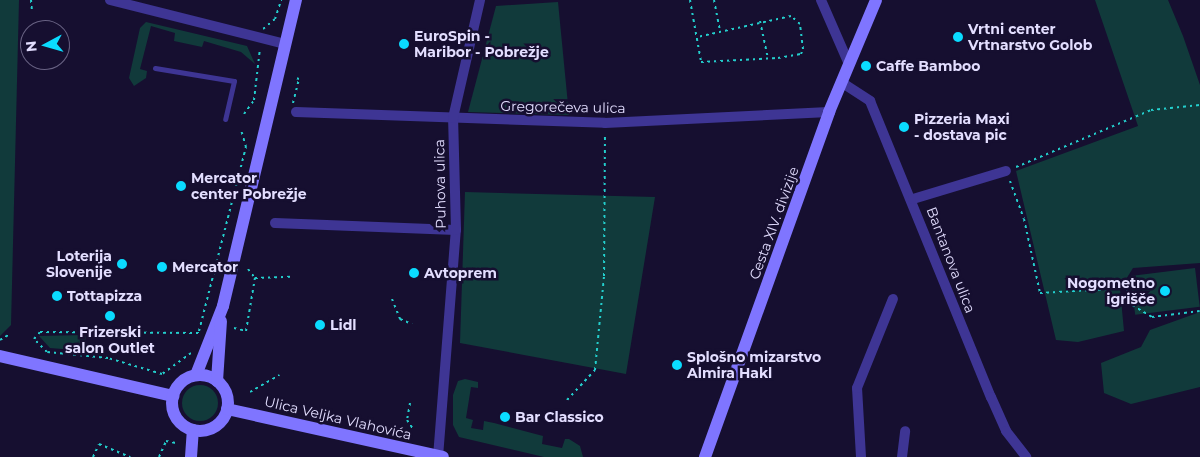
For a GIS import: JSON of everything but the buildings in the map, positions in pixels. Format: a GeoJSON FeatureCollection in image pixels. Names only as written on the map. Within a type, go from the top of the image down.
{"type":"FeatureCollection","features":[{"type":"Feature","properties":{"kind":"street"},"geometry":{"type":"LineString","coordinates":[[110,0],[285,44]]}},
{"type":"Feature","properties":{"kind":"street"},"geometry":{"type":"LineString","coordinates":[[196,375],[222,306],[296,0]]}},
{"type":"Feature","properties":{"kind":"street","name":"Puhova ulica"},"geometry":{"type":"LineString","coordinates":[[439,457],[456,230],[453,118],[480,0]]}},
{"type":"Feature","properties":{"kind":"street"},"geometry":{"type":"LineString","coordinates":[[821,0],[849,64]]}},
{"type":"Feature","properties":{"kind":"street","name":"Cesta XIV. divizije"},"geometry":{"type":"LineString","coordinates":[[705,457],[829,112],[876,0]]}},
{"type":"Feature","properties":{"kind":"street","name":"Bantanova ulica"},"geometry":{"type":"LineString","coordinates":[[841,82],[870,102],[913,199],[990,397],[1006,431],[1026,457]]}},
{"type":"Feature","properties":{"kind":"street","name":"Gregorečeva ulica"},"geometry":{"type":"LineString","coordinates":[[296,112],[605,122],[829,112]]}},
{"type":"Feature","properties":{"kind":"street"},"geometry":{"type":"LineString","coordinates":[[913,199],[1006,171]]}},
{"type":"Feature","properties":{"kind":"street"},"geometry":{"type":"LineString","coordinates":[[276,223],[456,230]]}},
{"type":"Feature","properties":{"kind":"street"},"geometry":{"type":"LineString","coordinates":[[861,457],[857,388],[893,299]]}},
{"type":"Feature","properties":{"kind":"street"},"geometry":{"type":"LineString","coordinates":[[217,382],[222,306]]}},
{"type":"Feature","properties":{"kind":"street"},"geometry":{"type":"LineString","coordinates":[[0,356],[173,396]]}},
{"type":"Feature","properties":{"kind":"street"},"geometry":{"type":"LineString","coordinates":[[196,375],[217,382],[226,394],[227,409],[218,424],[193,430],[178,421],[173,396],[181,382],[196,375]]}},
{"type":"Feature","properties":{"kind":"street","name":"Ulica Veljka Vlahovića"},"geometry":{"type":"LineString","coordinates":[[227,409],[439,457]]}},
{"type":"Feature","properties":{"kind":"street"},"geometry":{"type":"LineString","coordinates":[[191,457],[193,430]]}},
{"type":"Feature","properties":{"kind":"street"},"geometry":{"type":"LineString","coordinates":[[902,457],[905,431]]}},
{"type":"Feature","properties":{"kind":"lane"},"geometry":{"type":"LineString","coordinates":[[155,68],[234,81],[225,119]]}},
{"type":"Feature","properties":{"kind":"path"},"geometry":{"type":"LineString","coordinates":[[30,0],[32,12]]}},
{"type":"Feature","properties":{"kind":"path"},"geometry":{"type":"LineString","coordinates":[[264,25],[275,19],[281,0]]}},
{"type":"Feature","properties":{"kind":"path"},"geometry":{"type":"LineString","coordinates":[[690,0],[697,37],[702,62],[801,54],[800,24],[791,16],[760,21],[697,37]]}},
{"type":"Feature","properties":{"kind":"path"},"geometry":{"type":"LineString","coordinates":[[714,0],[720,31]]}},
{"type":"Feature","properties":{"kind":"path"},"geometry":{"type":"LineString","coordinates":[[760,21],[768,58]]}},
{"type":"Feature","properties":{"kind":"path"},"geometry":{"type":"LineString","coordinates":[[244,114],[254,100],[258,54]]}},
{"type":"Feature","properties":{"kind":"path"},"geometry":{"type":"LineString","coordinates":[[293,77],[299,79],[293,106],[296,112]]}},
{"type":"Feature","properties":{"kind":"path"},"geometry":{"type":"LineString","coordinates":[[1200,105],[1151,110],[1006,171],[1024,218],[1040,293],[1127,288],[1127,302],[1152,317],[1200,311]]}},
{"type":"Feature","properties":{"kind":"path"},"geometry":{"type":"LineString","coordinates":[[568,400],[595,370],[604,276],[605,122]]}},
{"type":"Feature","properties":{"kind":"path"},"geometry":{"type":"LineString","coordinates":[[196,341],[246,147],[241,130]]}},
{"type":"Feature","properties":{"kind":"path"},"geometry":{"type":"LineString","coordinates":[[234,328],[246,331],[255,278],[248,269]]}},
{"type":"Feature","properties":{"kind":"path"},"geometry":{"type":"LineString","coordinates":[[255,278],[291,277]]}},
{"type":"Feature","properties":{"kind":"path"},"geometry":{"type":"LineString","coordinates":[[392,299],[400,319],[412,324]]}},
{"type":"Feature","properties":{"kind":"path"},"geometry":{"type":"LineString","coordinates":[[194,349],[162,374],[108,358],[47,352],[34,339],[40,332],[199,333]]}},
{"type":"Feature","properties":{"kind":"path"},"geometry":{"type":"LineString","coordinates":[[0,340],[10,334]]}},
{"type":"Feature","properties":{"kind":"path"},"geometry":{"type":"LineString","coordinates":[[250,392],[279,375]]}},
{"type":"Feature","properties":{"kind":"path"},"geometry":{"type":"LineString","coordinates":[[410,404],[407,420],[413,429]]}},
{"type":"Feature","properties":{"kind":"path"},"geometry":{"type":"LineString","coordinates":[[159,457],[166,440],[176,443]]}},
{"type":"Feature","properties":{"kind":"path"},"geometry":{"type":"LineString","coordinates":[[93,457],[99,444],[130,457]]}},
{"type":"Feature","properties":{"kind":"green space"},"geometry":{"type":"Polygon","coordinates":[[[0,0],[19,0],[11,325],[0,336],[0,0]]]}},
{"type":"Feature","properties":{"kind":"green space"},"geometry":{"type":"Polygon","coordinates":[[[1095,0],[1168,0],[1183,36],[1200,85],[1200,263],[1133,268],[1120,289],[1124,331],[1078,342],[1056,340],[1016,171],[1138,126],[1095,0]]]}},
{"type":"Feature","properties":{"kind":"green space"},"geometry":{"type":"Polygon","coordinates":[[[558,2],[569,115],[468,112],[496,6],[558,2]]]}},
{"type":"Feature","properties":{"kind":"green space"},"geometry":{"type":"Polygon","coordinates":[[[146,22],[247,46],[255,64],[241,52],[204,41],[202,47],[174,41],[175,33],[151,26],[140,69],[147,71],[146,78],[134,86],[129,78],[140,28],[146,22]]]}},
{"type":"Feature","properties":{"kind":"green space"},"geometry":{"type":"Polygon","coordinates":[[[465,192],[655,197],[626,374],[460,343],[465,192]]]}},
{"type":"Feature","properties":{"kind":"green space","name":"Nogometno igrišče"},"geometry":{"type":"Polygon","coordinates":[[[1195,268],[1200,307],[1135,315],[1130,276],[1195,268]]]}},
{"type":"Feature","properties":{"kind":"green space"},"geometry":{"type":"Polygon","coordinates":[[[1200,312],[1200,387],[1131,404],[1104,393],[1101,363],[1141,347],[1150,330],[1200,312]]]}},
{"type":"Feature","properties":{"kind":"green space"},"geometry":{"type":"Polygon","coordinates":[[[85,335],[87,351],[50,348],[39,336],[85,335]]]}},
{"type":"Feature","properties":{"kind":"green space"},"geometry":{"type":"Polygon","coordinates":[[[465,379],[478,382],[478,388],[471,387],[466,418],[473,420],[471,428],[483,430],[484,421],[494,423],[543,436],[542,444],[562,448],[565,439],[569,439],[580,446],[583,457],[544,457],[459,437],[453,425],[453,395],[458,381],[465,379]]]}},
{"type":"Feature","properties":{"kind":"green space"},"geometry":{"type":"Polygon","coordinates":[[[200,385],[213,390],[218,403],[213,416],[200,421],[187,416],[182,403],[187,390],[200,385]]]}},
{"type":"Feature","properties":{"kind":"place","name":"Vrtni center Vrtnarstvo Golob"},"geometry":{"type":"Point","coordinates":[958,37]}},
{"type":"Feature","properties":{"kind":"place","name":"EuroSpin - Maribor - Pobrežje"},"geometry":{"type":"Point","coordinates":[404,44]}},
{"type":"Feature","properties":{"kind":"place","name":"Caffe Bamboo"},"geometry":{"type":"Point","coordinates":[866,66]}},
{"type":"Feature","properties":{"kind":"place","name":"Pizzeria Maxi - dostava pic"},"geometry":{"type":"Point","coordinates":[904,127]}},
{"type":"Feature","properties":{"kind":"place","name":"Mercator center Pobrežje"},"geometry":{"type":"Point","coordinates":[181,186]}},
{"type":"Feature","properties":{"kind":"place","name":"Loterija Slovenije"},"geometry":{"type":"Point","coordinates":[122,264]}},
{"type":"Feature","properties":{"kind":"place","name":"Mercator"},"geometry":{"type":"Point","coordinates":[162,267]}},
{"type":"Feature","properties":{"kind":"place","name":"Avtoprem"},"geometry":{"type":"Point","coordinates":[414,273]}},
{"type":"Feature","properties":{"kind":"place","name":"Nogometno igrišče"},"geometry":{"type":"Point","coordinates":[1165,291]}},
{"type":"Feature","properties":{"kind":"place","name":"Tottapizza"},"geometry":{"type":"Point","coordinates":[57,296]}},
{"type":"Feature","properties":{"kind":"place","name":"Frizerski salon Outlet"},"geometry":{"type":"Point","coordinates":[110,316]}},
{"type":"Feature","properties":{"kind":"place","name":"Lidl"},"geometry":{"type":"Point","coordinates":[320,325]}},
{"type":"Feature","properties":{"kind":"place","name":"Splošno mizarstvo Almira Hakl"},"geometry":{"type":"Point","coordinates":[677,365]}},
{"type":"Feature","properties":{"kind":"place","name":"Bar Classico"},"geometry":{"type":"Point","coordinates":[505,417]}}]}
